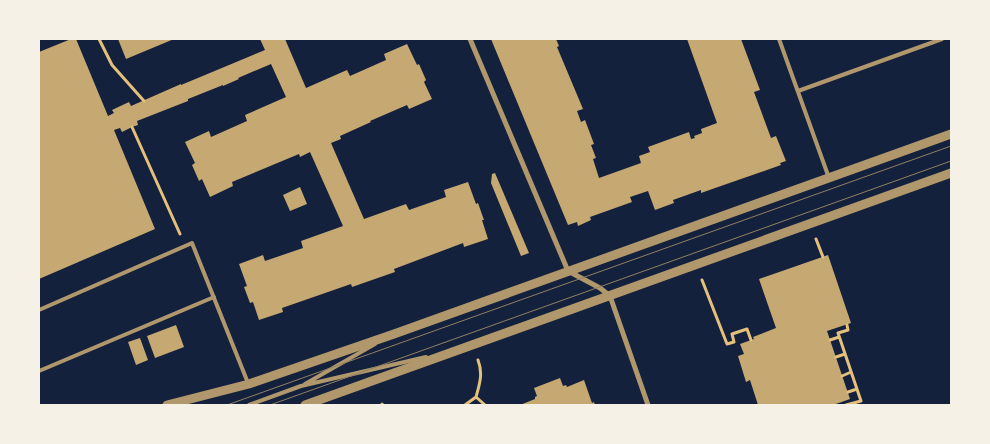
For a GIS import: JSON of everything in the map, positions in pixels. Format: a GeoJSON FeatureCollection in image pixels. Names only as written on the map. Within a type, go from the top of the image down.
{"type":"FeatureCollection","features":[{"type":"Feature","properties":{"kind":"street"},"geometry":{"type":"LineString","coordinates":[[470,39],[568,271],[600,288],[610,296],[648,405]]}},
{"type":"Feature","properties":{"kind":"street"},"geometry":{"type":"LineString","coordinates":[[167,405],[248,384],[394,334],[951,134]]}},
{"type":"Feature","properties":{"kind":"street"},"geometry":{"type":"LineString","coordinates":[[305,405],[951,173]]}},
{"type":"Feature","properties":{"kind":"lane"},"geometry":{"type":"LineString","coordinates":[[779,39],[829,178]]}},
{"type":"Feature","properties":{"kind":"lane"},"geometry":{"type":"LineString","coordinates":[[798,91],[942,39]]}},
{"type":"Feature","properties":{"kind":"lane"},"geometry":{"type":"LineString","coordinates":[[39,310],[192,243],[248,384]]}},
{"type":"Feature","properties":{"kind":"lane"},"geometry":{"type":"LineString","coordinates":[[39,371],[214,297]]}},
{"type":"Feature","properties":{"kind":"lane"},"geometry":{"type":"LineString","coordinates":[[301,386],[394,334]]}},
{"type":"Feature","properties":{"kind":"lane"},"geometry":{"type":"LineString","coordinates":[[249,405],[301,386],[457,350]]}},
{"type":"Feature","properties":{"kind":"path"},"geometry":{"type":"LineString","coordinates":[[99,39],[112,65],[144,101]]}},
{"type":"Feature","properties":{"kind":"path"},"geometry":{"type":"LineString","coordinates":[[132,127],[185,246]]}},
{"type":"Feature","properties":{"kind":"path"},"geometry":{"type":"LineString","coordinates":[[815,236],[823,257]]}},
{"type":"Feature","properties":{"kind":"path"},"geometry":{"type":"LineString","coordinates":[[701,277],[727,344],[734,342],[732,334],[747,329],[751,340]]}},
{"type":"Feature","properties":{"kind":"path"},"geometry":{"type":"LineString","coordinates":[[846,325],[848,330],[838,333],[861,400],[846,405]]}},
{"type":"Feature","properties":{"kind":"path"},"geometry":{"type":"LineString","coordinates":[[830,340],[839,337]]}},
{"type":"Feature","properties":{"kind":"path"},"geometry":{"type":"LineString","coordinates":[[836,357],[845,354]]}},
{"type":"Feature","properties":{"kind":"path"},"geometry":{"type":"LineString","coordinates":[[465,405],[476,397],[481,379],[481,368],[477,357]]}},
{"type":"Feature","properties":{"kind":"path"},"geometry":{"type":"LineString","coordinates":[[842,376],[851,372]]}},
{"type":"Feature","properties":{"kind":"path"},"geometry":{"type":"LineString","coordinates":[[848,392],[857,389]]}},
{"type":"Feature","properties":{"kind":"path"},"geometry":{"type":"LineString","coordinates":[[476,397],[485,405]]}},
{"type":"Feature","properties":{"kind":"building"},"geometry":{"type":"Polygon","coordinates":[[[71,39],[76,39],[108,116],[114,113],[112,110],[129,102],[131,106],[265,50],[260,39],[285,39],[306,88],[347,70],[350,76],[386,60],[384,54],[407,44],[417,65],[419,64],[426,80],[424,82],[432,99],[409,109],[407,105],[370,121],[340,136],[341,139],[331,143],[364,219],[406,204],[409,210],[446,197],[444,190],[468,182],[484,220],[482,220],[488,239],[464,247],[463,243],[394,269],[395,272],[352,287],[351,284],[282,308],[283,312],[259,320],[253,302],[250,303],[244,287],[247,286],[239,264],[263,255],[265,261],[303,248],[301,241],[343,226],[310,152],[300,157],[299,154],[232,182],[233,186],[210,197],[202,179],[199,181],[192,165],[195,163],[185,142],[209,131],[211,137],[247,121],[245,115],[286,97],[271,64],[223,86],[188,99],[188,101],[137,121],[138,125],[122,132],[120,128],[114,130],[155,229],[39,279],[39,52],[71,39]]]}},
{"type":"Feature","properties":{"kind":"building"},"geometry":{"type":"Polygon","coordinates":[[[118,39],[174,39],[126,59],[118,39]]]}},
{"type":"Feature","properties":{"kind":"building"},"geometry":{"type":"Polygon","coordinates":[[[491,39],[556,39],[559,46],[557,47],[583,109],[577,111],[581,122],[585,120],[594,144],[591,145],[596,158],[593,159],[599,178],[641,163],[639,156],[650,152],[648,147],[689,132],[691,139],[695,138],[694,136],[702,133],[701,129],[717,123],[687,39],[741,39],[760,90],[754,92],[771,138],[776,136],[786,161],[780,163],[781,165],[701,193],[701,190],[673,200],[674,203],[655,210],[648,191],[630,197],[632,202],[590,217],[591,220],[578,226],[577,222],[568,225],[491,39]]]}},
{"type":"Feature","properties":{"kind":"building"},"geometry":{"type":"Polygon","coordinates":[[[495,173],[529,253],[521,256],[491,183],[492,174],[495,173]]]}},
{"type":"Feature","properties":{"kind":"building"},"geometry":{"type":"Polygon","coordinates":[[[300,187],[307,204],[290,211],[283,195],[300,187]]]}},
{"type":"Feature","properties":{"kind":"building"},"geometry":{"type":"Polygon","coordinates":[[[828,255],[851,323],[827,331],[850,399],[833,405],[758,405],[750,380],[746,382],[738,356],[744,354],[740,344],[776,328],[759,279],[828,255]]]}},
{"type":"Feature","properties":{"kind":"building"},"geometry":{"type":"Polygon","coordinates":[[[176,325],[184,347],[155,358],[147,336],[176,325]]]}},
{"type":"Feature","properties":{"kind":"building"},"geometry":{"type":"Polygon","coordinates":[[[140,338],[148,360],[136,365],[128,342],[140,338]]]}},
{"type":"Feature","properties":{"kind":"building"},"geometry":{"type":"Polygon","coordinates":[[[560,378],[563,386],[566,385],[567,387],[584,380],[592,403],[594,402],[595,405],[520,405],[535,399],[537,396],[534,388],[560,378]]]}},
{"type":"Feature","properties":{"kind":"tram line"},"geometry":{"type":"LineString","coordinates":[[227,405],[951,146]]}},
{"type":"Feature","properties":{"kind":"tram line"},"geometry":{"type":"LineString","coordinates":[[270,405],[951,161]]}}]}
